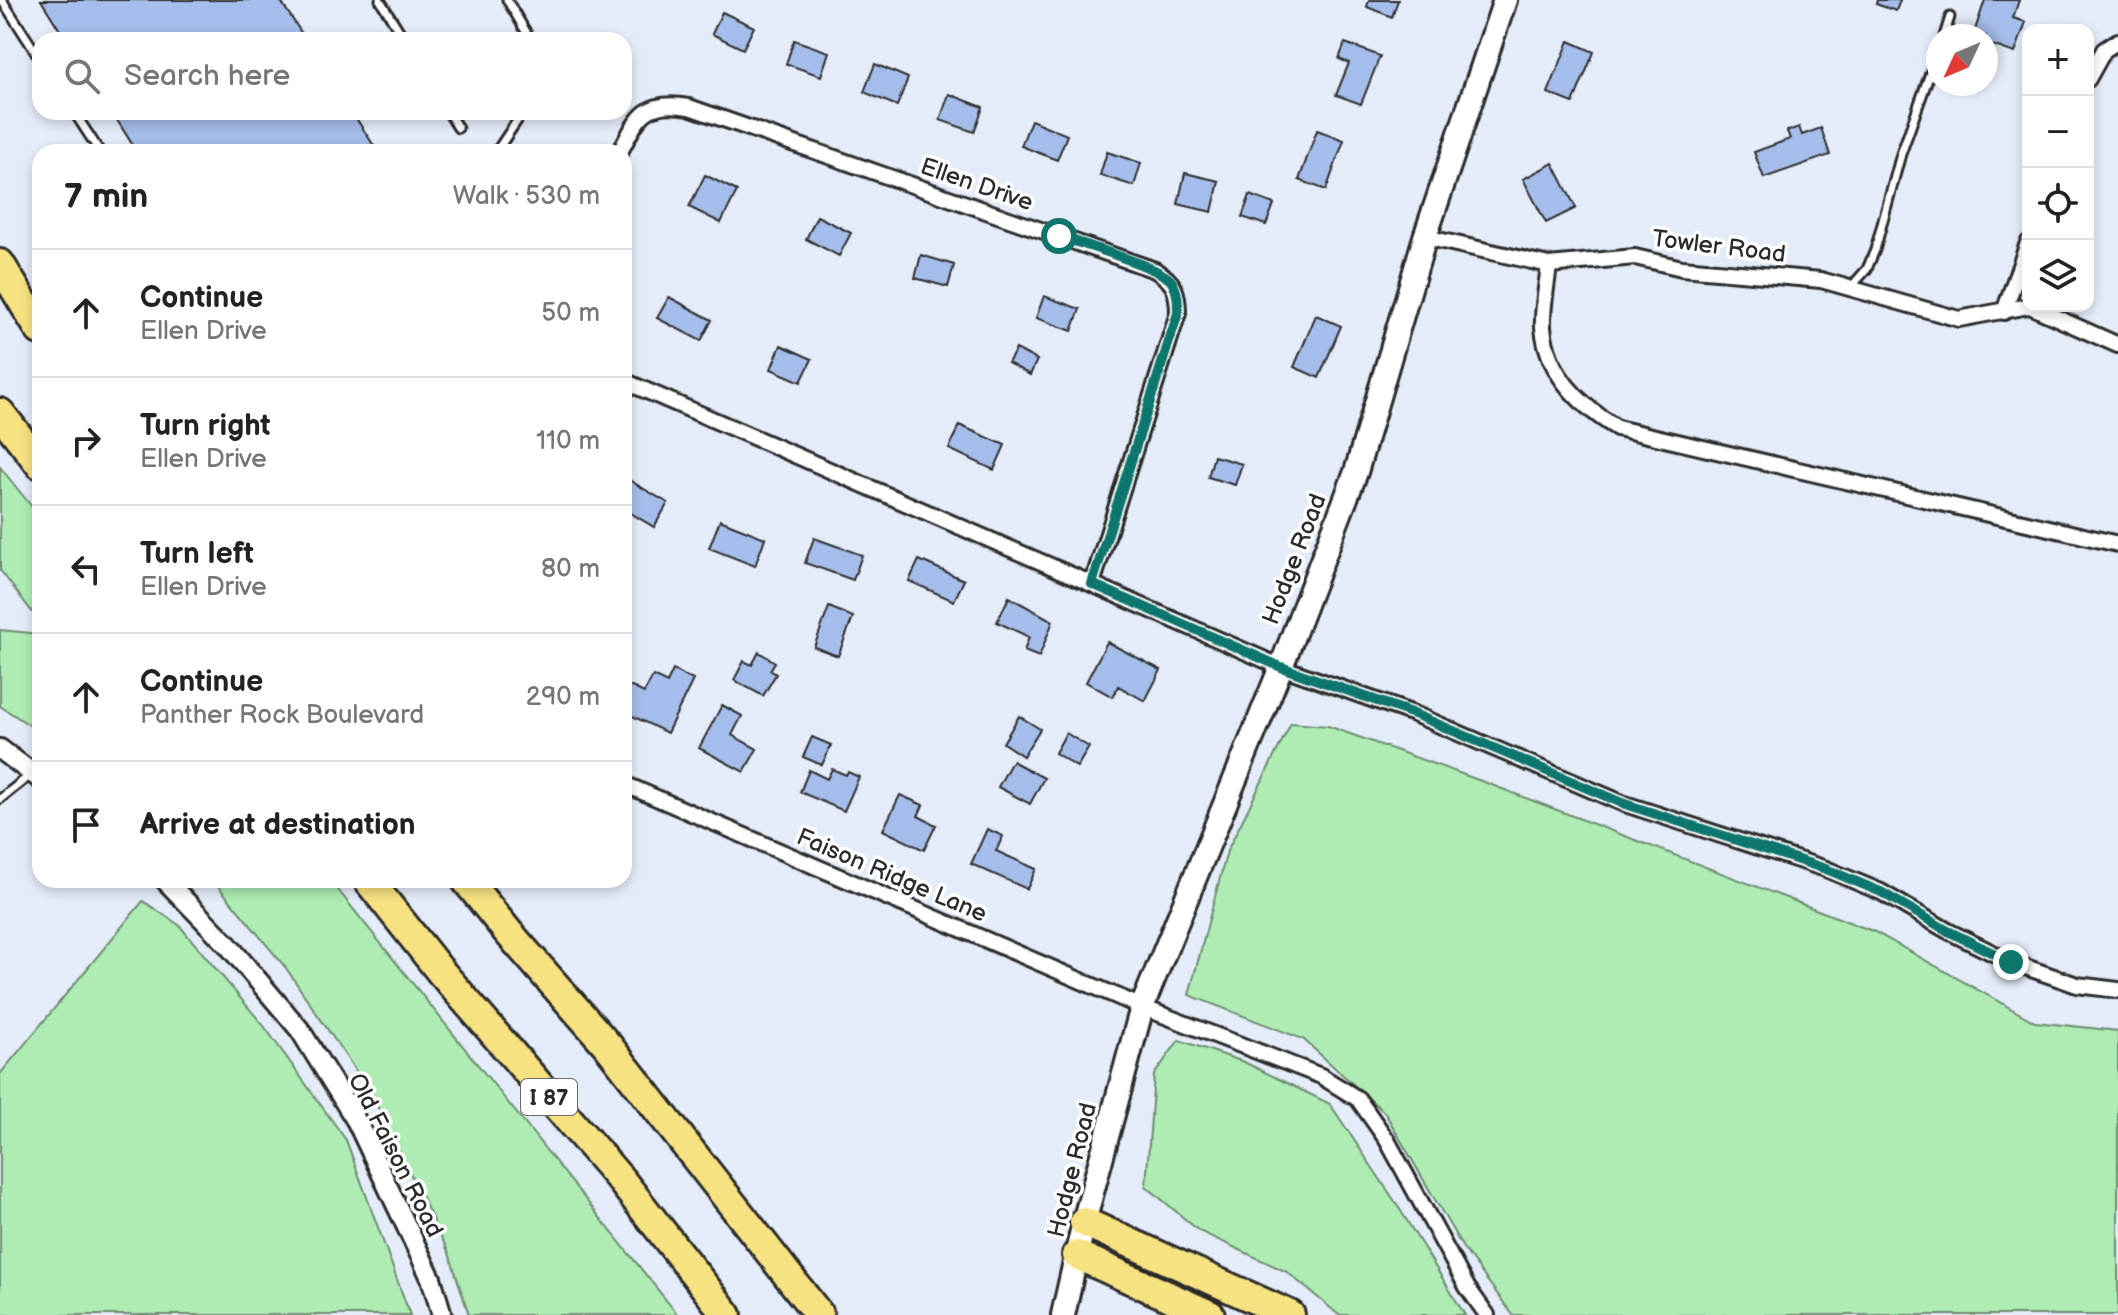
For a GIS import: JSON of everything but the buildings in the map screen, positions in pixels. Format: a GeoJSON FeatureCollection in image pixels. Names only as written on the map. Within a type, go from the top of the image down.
{"type":"FeatureCollection","features":[{"type":"Feature","properties":{"kind":"highway"},"geometry":{"type":"LineString","coordinates":[[0,264],[32,317]]}},
{"type":"Feature","properties":{"kind":"highway"},"geometry":{"type":"LineString","coordinates":[[0,291],[32,330]]}},
{"type":"Feature","properties":{"kind":"highway"},"geometry":{"type":"LineString","coordinates":[[0,413],[32,454]]}},
{"type":"Feature","properties":{"kind":"highway","name":"I 87"},"geometry":{"type":"LineString","coordinates":[[374,888],[441,972],[621,1180],[727,1315]]}},
{"type":"Feature","properties":{"kind":"highway"},"geometry":{"type":"LineString","coordinates":[[472,888],[609,1047],[819,1315]]}},
{"type":"Feature","properties":{"kind":"highway"},"geometry":{"type":"LineString","coordinates":[[1084,1222],[1290,1315]]}},
{"type":"Feature","properties":{"kind":"highway"},"geometry":{"type":"LineString","coordinates":[[1077,1255],[1210,1315]]}},
{"type":"Feature","properties":{"kind":"main road","name":"Hodge Road"},"geometry":{"type":"LineString","coordinates":[[1063,1315],[1084,1222],[1142,1007],[1281,667],[1356,472],[1425,237],[1505,0]]}},
{"type":"Feature","properties":{"kind":"street"},"geometry":{"type":"LineString","coordinates":[[2094,68],[2104,50],[2118,41]]}},
{"type":"Feature","properties":{"kind":"street","name":"Ellen Drive"},"geometry":{"type":"LineString","coordinates":[[624,144],[633,128],[656,105],[668,103],[689,107],[1155,270],[1171,279],[1178,296],[1178,313],[1092,584]]}},
{"type":"Feature","properties":{"kind":"street","name":"Towler Road"},"geometry":{"type":"LineString","coordinates":[[1425,237],[1549,265],[1635,257],[1682,268],[1821,280],[1959,319],[2022,308]]}},
{"type":"Feature","properties":{"kind":"street"},"geometry":{"type":"LineString","coordinates":[[2004,312],[2022,260]]}},
{"type":"Feature","properties":{"kind":"street"},"geometry":{"type":"LineString","coordinates":[[1549,265],[1543,327],[1550,362],[1571,393],[1617,428],[2118,544]]}},
{"type":"Feature","properties":{"kind":"street","name":"Towler Road"},"geometry":{"type":"LineString","coordinates":[[2043,312],[2118,345]]}},
{"type":"Feature","properties":{"kind":"street"},"geometry":{"type":"LineString","coordinates":[[632,384],[1281,667],[1414,714],[1622,803],[1826,869],[1881,892],[1948,931],[2011,962],[2077,985],[2118,990]]}},
{"type":"Feature","properties":{"kind":"street"},"geometry":{"type":"LineString","coordinates":[[0,749],[32,772]]}},
{"type":"Feature","properties":{"kind":"street","name":"Faison Ridge Lane"},"geometry":{"type":"LineString","coordinates":[[632,787],[1142,1007],[1321,1076],[1358,1099],[1387,1140],[1467,1287],[1487,1315]]}},
{"type":"Feature","properties":{"kind":"street","name":"Old Faison Road"},"geometry":{"type":"LineString","coordinates":[[173,888],[228,945],[300,1030],[357,1122],[431,1278],[442,1315]]}},
{"type":"Feature","properties":{"kind":"lane"},"geometry":{"type":"LineString","coordinates":[[2,0],[32,47]]}},
{"type":"Feature","properties":{"kind":"lane"},"geometry":{"type":"LineString","coordinates":[[380,0],[400,32]]}},
{"type":"Feature","properties":{"kind":"lane"},"geometry":{"type":"LineString","coordinates":[[507,0],[526,32]]}},
{"type":"Feature","properties":{"kind":"lane"},"geometry":{"type":"LineString","coordinates":[[1948,24],[1950,17]]}},
{"type":"Feature","properties":{"kind":"lane"},"geometry":{"type":"LineString","coordinates":[[1850,289],[1867,269],[1875,250],[1901,154],[1926,84]]}},
{"type":"Feature","properties":{"kind":"lane"},"geometry":{"type":"LineString","coordinates":[[79,120],[95,144]]}},
{"type":"Feature","properties":{"kind":"lane"},"geometry":{"type":"LineString","coordinates":[[453,120],[458,128]]}},
{"type":"Feature","properties":{"kind":"lane"},"geometry":{"type":"LineString","coordinates":[[501,144],[518,120]]}},
{"type":"Feature","properties":{"kind":"lane"},"geometry":{"type":"LineString","coordinates":[[0,799],[32,779]]}},
{"type":"Feature","properties":{"kind":"green space"},"geometry":{"type":"Polygon","coordinates":[[[0,467],[32,507],[32,612],[0,570],[0,467]]]}},
{"type":"Feature","properties":{"kind":"green space"},"geometry":{"type":"Polygon","coordinates":[[[0,630],[32,633],[32,727],[0,706],[0,630]]]}},
{"type":"Feature","properties":{"kind":"green space"},"geometry":{"type":"Polygon","coordinates":[[[1291,723],[1328,726],[1484,782],[1875,932],[2035,1022],[2118,1031],[2118,1315],[1513,1315],[1463,1248],[1385,1113],[1303,1039],[1189,995],[1227,851],[1291,723]]]}},
{"type":"Feature","properties":{"kind":"green space"},"geometry":{"type":"Polygon","coordinates":[[[220,888],[336,888],[678,1315],[469,1315],[449,1253],[372,1095],[286,968],[220,888]]]}},
{"type":"Feature","properties":{"kind":"green space"},"geometry":{"type":"Polygon","coordinates":[[[143,901],[179,925],[264,1026],[346,1140],[410,1315],[0,1315],[0,1074],[143,901]]]}},
{"type":"Feature","properties":{"kind":"green space"},"geometry":{"type":"Polygon","coordinates":[[[1179,1040],[1244,1062],[1330,1104],[1465,1315],[1339,1315],[1287,1272],[1199,1231],[1146,1186],[1154,1075],[1179,1040]]]}},
{"type":"Feature","properties":{"kind":"route"},"geometry":{"type":"LineString","coordinates":[[1059,236],[1155,270],[1171,279],[1178,296],[1178,313],[1092,584],[1281,667],[1414,714],[1622,803],[1826,869],[1881,892],[1948,931],[2011,962]]}}]}
